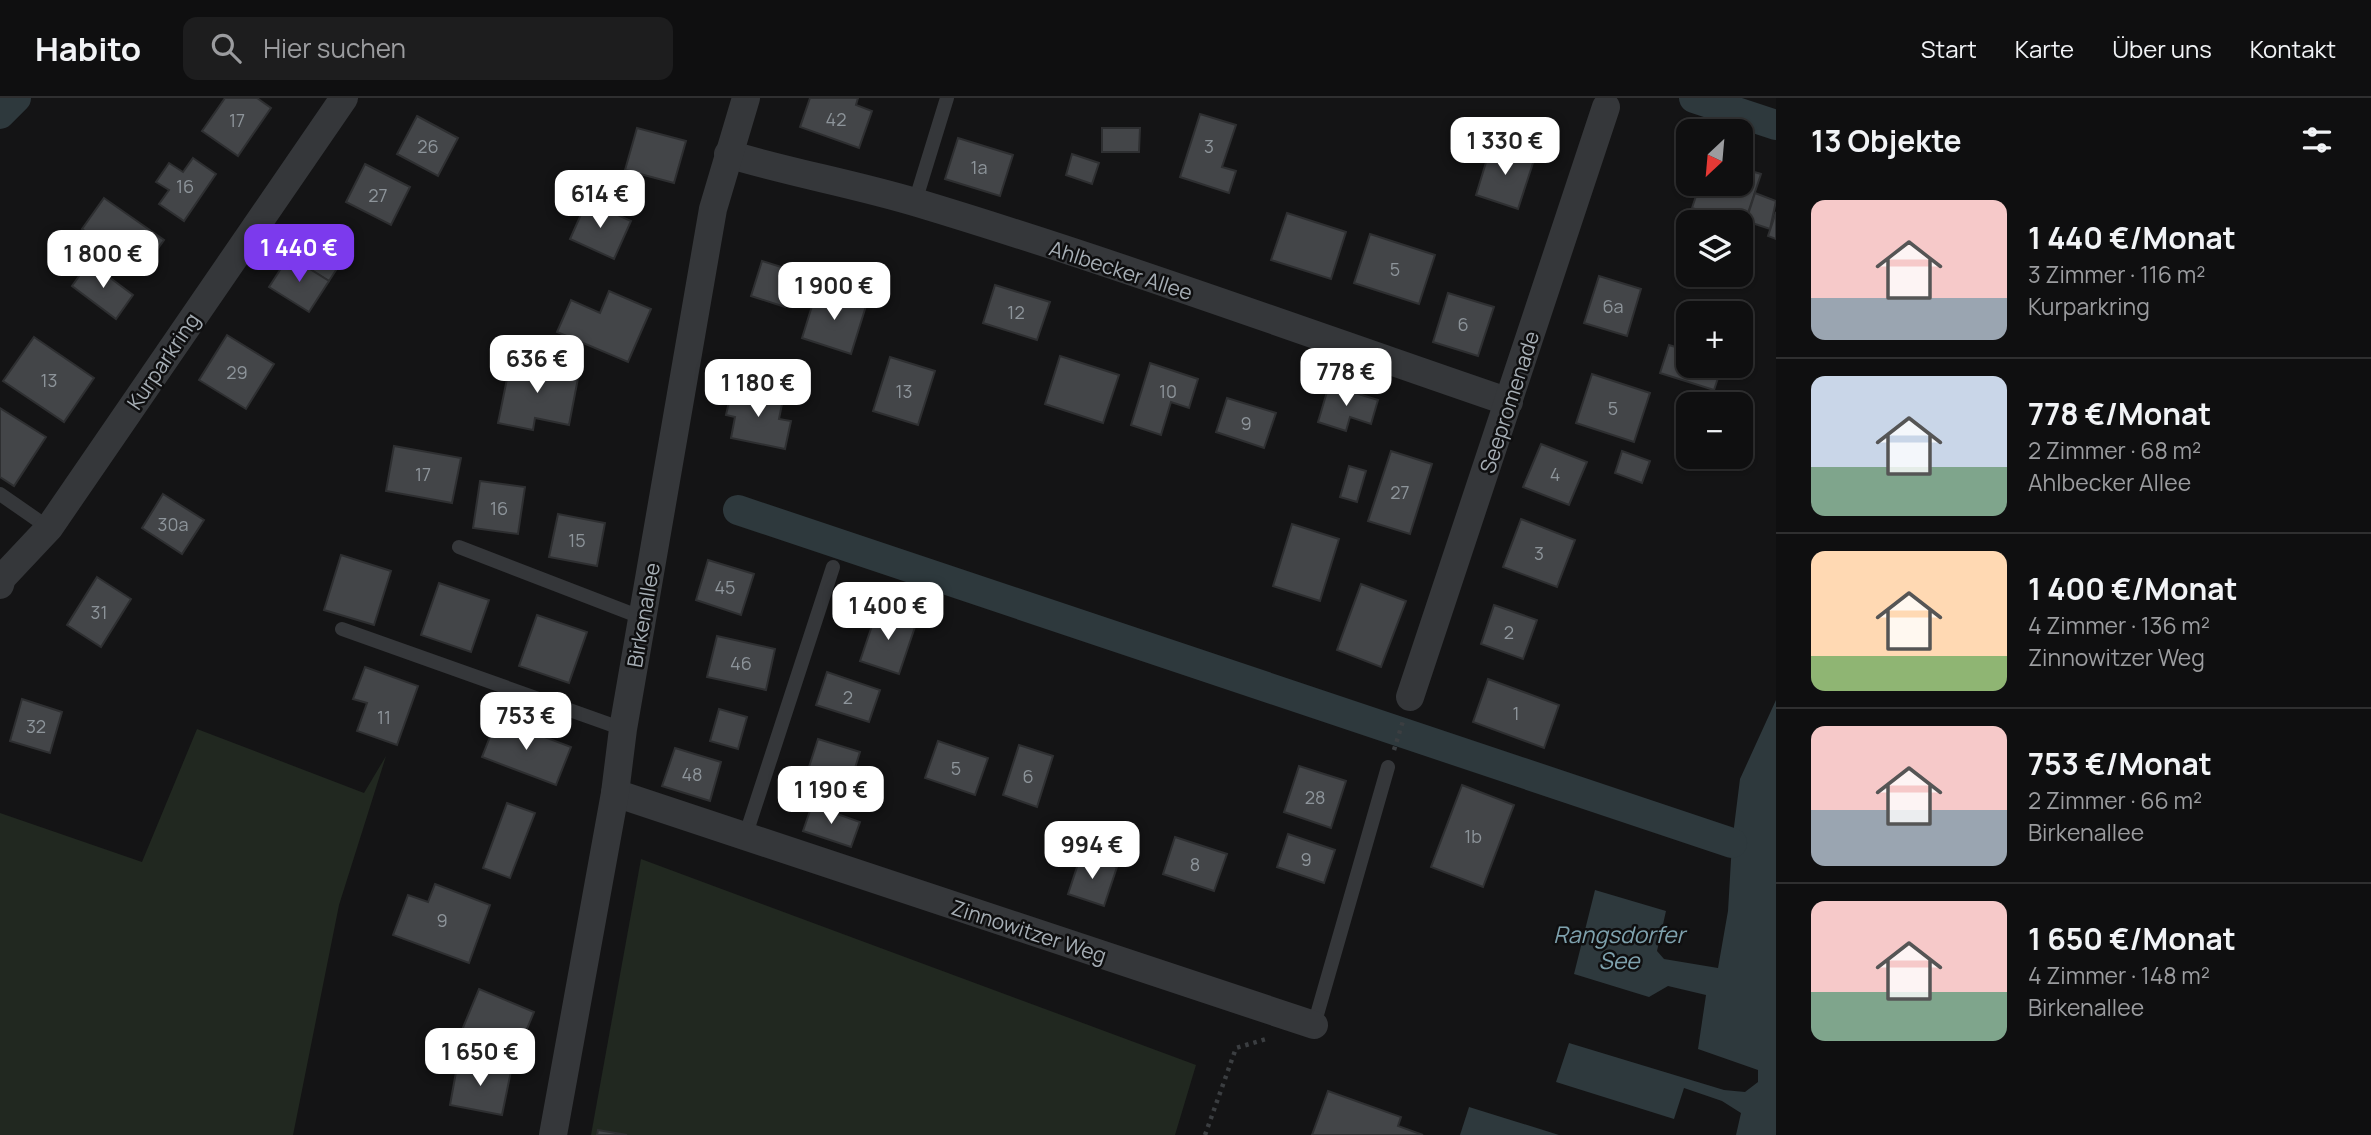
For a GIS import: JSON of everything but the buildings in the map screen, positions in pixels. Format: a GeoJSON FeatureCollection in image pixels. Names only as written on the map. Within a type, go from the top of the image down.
{"type":"FeatureCollection","features":[{"type":"Feature","properties":{"kind":"street","name":"Kurparkring"},"geometry":{"type":"LineString","coordinates":[[0,585],[2,578],[49,528],[344,98]]}},
{"type":"Feature","properties":{"kind":"street","name":"Birkenallee"},"geometry":{"type":"LineString","coordinates":[[554,1135],[615,793],[623,729],[713,209],[746,98]]}},
{"type":"Feature","properties":{"kind":"street","name":"Seepromenade"},"geometry":{"type":"LineString","coordinates":[[1410,697],[1606,107]]}},
{"type":"Feature","properties":{"kind":"street","name":"Ahlbecker Allee"},"geometry":{"type":"LineString","coordinates":[[728,154],[792,174],[915,202],[1509,402]]}},
{"type":"Feature","properties":{"kind":"street","name":"Zinnowitzer Weg"},"geometry":{"type":"LineString","coordinates":[[615,793],[1314,1026]]}},
{"type":"Feature","properties":{"kind":"lane"},"geometry":{"type":"LineString","coordinates":[[915,202],[947,98]]}},
{"type":"Feature","properties":{"kind":"lane"},"geometry":{"type":"LineString","coordinates":[[0,494],[49,528]]}},
{"type":"Feature","properties":{"kind":"lane"},"geometry":{"type":"LineString","coordinates":[[459,547],[643,618]]}},
{"type":"Feature","properties":{"kind":"lane"},"geometry":{"type":"LineString","coordinates":[[745,836],[832,567]]}},
{"type":"Feature","properties":{"kind":"lane"},"geometry":{"type":"LineString","coordinates":[[342,629],[623,729]]}},
{"type":"Feature","properties":{"kind":"lane"},"geometry":{"type":"LineString","coordinates":[[1314,1026],[1388,767]]}},
{"type":"Feature","properties":{"kind":"path"},"geometry":{"type":"LineString","coordinates":[[1388,767],[1410,697]]}},
{"type":"Feature","properties":{"kind":"path"},"geometry":{"type":"LineString","coordinates":[[1205,1135],[1236,1048],[1314,1026]]}},
{"type":"Feature","properties":{"kind":"shaded area"},"geometry":{"type":"Polygon","coordinates":[[[197,729],[364,793],[386,756],[339,905],[293,1135],[0,1135],[0,813],[142,862],[197,729]]]}},
{"type":"Feature","properties":{"kind":"shaded area"},"geometry":{"type":"Polygon","coordinates":[[[641,859],[1196,1065],[1175,1135],[591,1135],[641,859]]]}},
{"type":"Feature","properties":{"kind":"water","name":"Rangsdorfer See"},"geometry":{"type":"Polygon","coordinates":[[[1776,700],[1776,1135],[1736,1135],[1741,1113],[1722,1101],[1684,1088],[1674,1119],[1556,1082],[1569,1043],[1724,1090],[1745,1092],[1758,1082],[1758,1070],[1698,1049],[1706,995],[1668,986],[1649,997],[1574,974],[1595,890],[1666,911],[1657,951],[1664,959],[1718,968],[1728,911],[1732,843],[1740,779],[1776,700]]]}},
{"type":"Feature","properties":{"kind":"water"},"geometry":{"type":"Polygon","coordinates":[[[1469,1107],[1559,1135],[1460,1135],[1469,1107]]]}},
{"type":"Feature","properties":{"kind":"waterway"},"geometry":{"type":"LineString","coordinates":[[0,114],[16,98]]}},
{"type":"Feature","properties":{"kind":"waterway"},"geometry":{"type":"LineString","coordinates":[[1694,98],[1776,125]]}},
{"type":"Feature","properties":{"kind":"waterway"},"geometry":{"type":"LineString","coordinates":[[738,510],[1732,843]]}}]}
